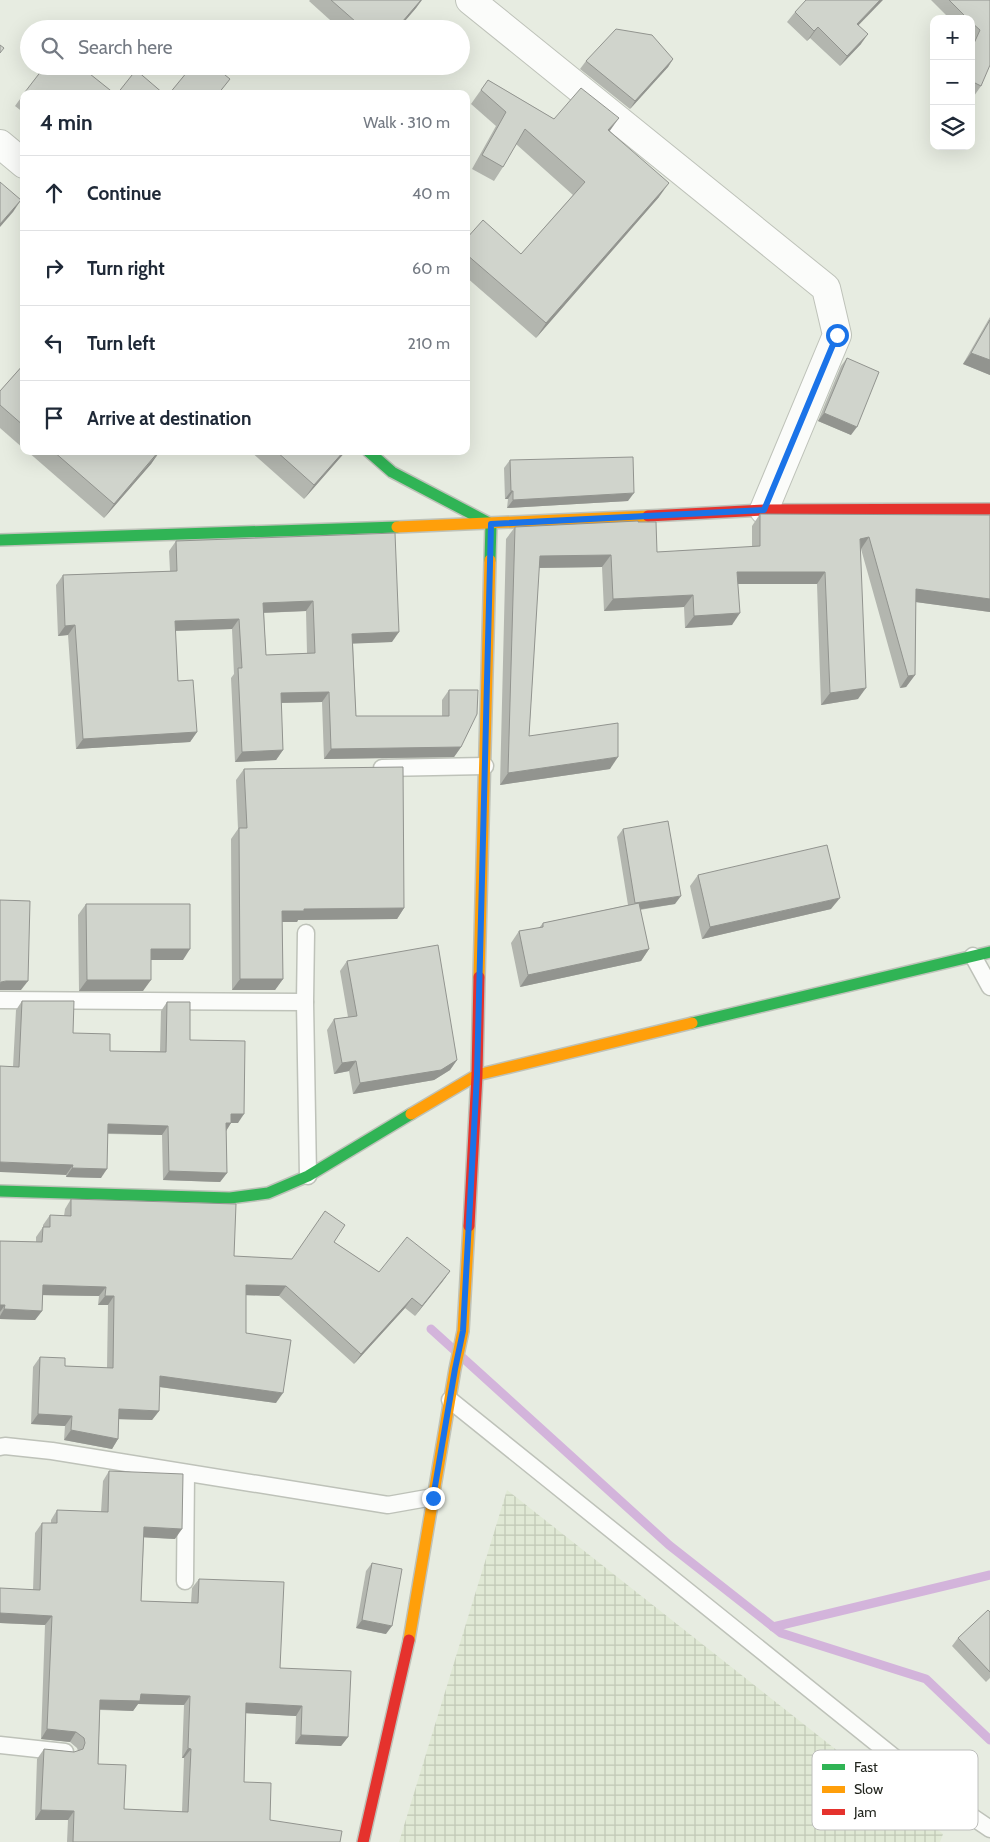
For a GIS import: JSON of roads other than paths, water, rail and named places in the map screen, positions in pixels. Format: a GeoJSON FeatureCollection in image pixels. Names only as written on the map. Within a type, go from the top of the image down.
{"type":"FeatureCollection","features":[{"type":"Feature","properties":{"kind":"street"},"geometry":{"type":"LineString","coordinates":[[470,0],[826,288],[837,335],[764,510]]}},
{"type":"Feature","properties":{"kind":"street"},"geometry":{"type":"LineString","coordinates":[[0,144],[20,161]]}},
{"type":"Feature","properties":{"kind":"street"},"geometry":{"type":"LineString","coordinates":[[373,455],[392,472],[491,524]]}},
{"type":"Feature","properties":{"kind":"street"},"geometry":{"type":"LineString","coordinates":[[0,540],[491,524],[764,510],[990,509]]}},
{"type":"Feature","properties":{"kind":"street"},"geometry":{"type":"LineString","coordinates":[[363,1842],[409,1641],[463,1331],[477,1075],[491,524]]}},
{"type":"Feature","properties":{"kind":"street"},"geometry":{"type":"LineString","coordinates":[[0,1191],[230,1198],[268,1192],[308,1176],[477,1075],[990,952]]}},
{"type":"Feature","properties":{"kind":"lane"},"geometry":{"type":"LineString","coordinates":[[368,768],[485,766]]}},
{"type":"Feature","properties":{"kind":"lane"},"geometry":{"type":"LineString","coordinates":[[306,934],[305,1002],[308,1176]]}},
{"type":"Feature","properties":{"kind":"lane"},"geometry":{"type":"LineString","coordinates":[[973,956],[990,987]]}},
{"type":"Feature","properties":{"kind":"lane"},"geometry":{"type":"LineString","coordinates":[[0,1000],[305,1002]]}},
{"type":"Feature","properties":{"kind":"lane"},"geometry":{"type":"LineString","coordinates":[[450,1400],[885,1750]]}},
{"type":"Feature","properties":{"kind":"lane"},"geometry":{"type":"LineString","coordinates":[[0,1447],[52,1451],[388,1506],[433,1498]]}},
{"type":"Feature","properties":{"kind":"lane"},"geometry":{"type":"LineString","coordinates":[[184,1581],[186,1473]]}},
{"type":"Feature","properties":{"kind":"lane"},"geometry":{"type":"LineString","coordinates":[[0,1746],[68,1752]]}},
{"type":"Feature","properties":{"kind":"lane"},"geometry":{"type":"LineString","coordinates":[[978,1821],[990,1829]]}},
{"type":"Feature","properties":{"kind":"waterway"},"geometry":{"type":"LineString","coordinates":[[431,1329],[669,1545],[781,1633],[926,1679],[990,1740]]}},
{"type":"Feature","properties":{"kind":"waterway"},"geometry":{"type":"LineString","coordinates":[[773,1627],[990,1575]]}}]}
